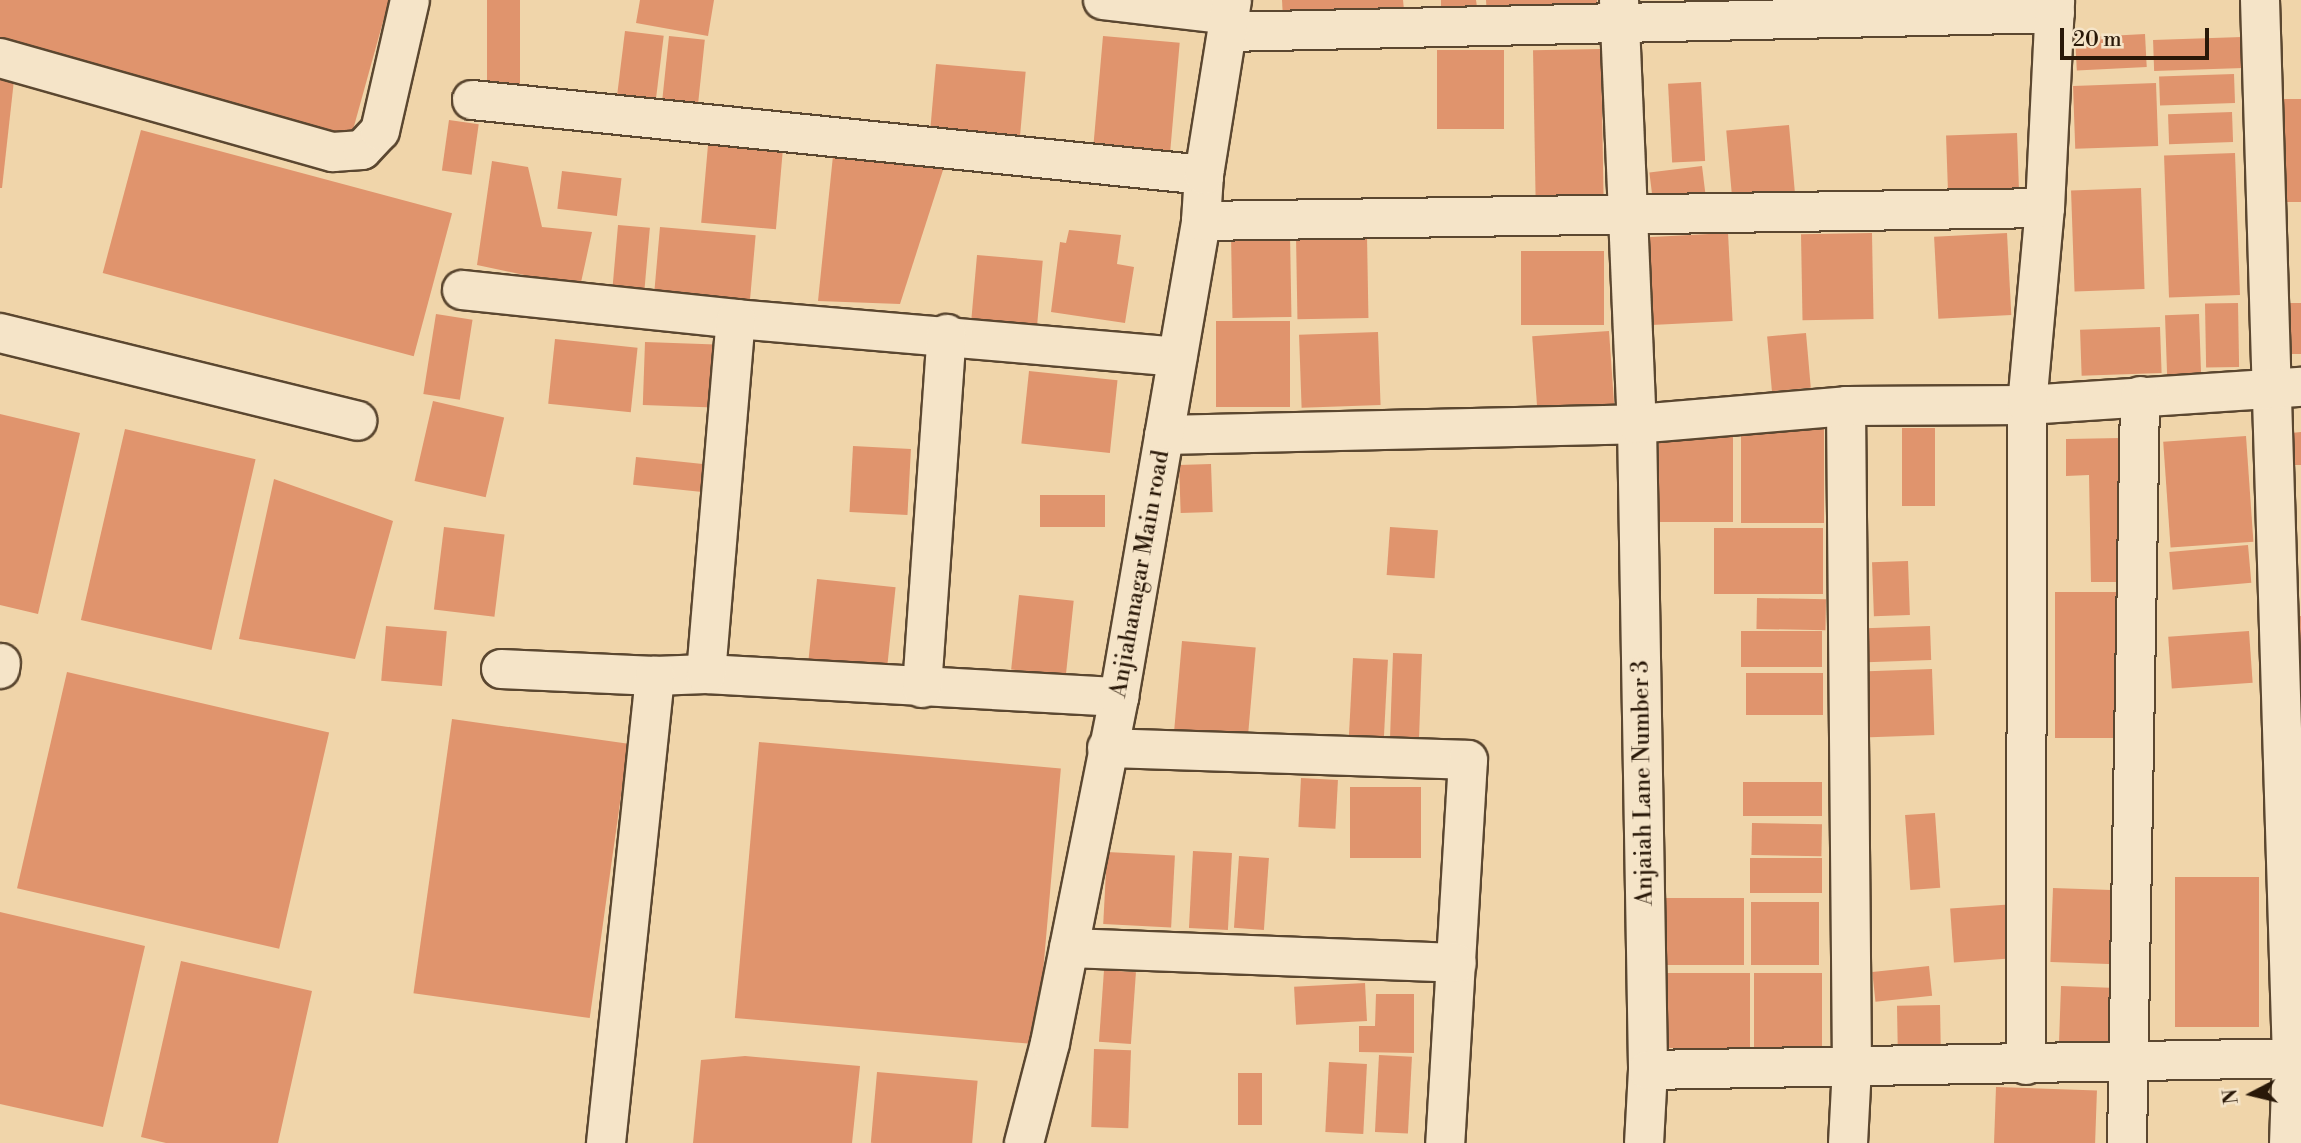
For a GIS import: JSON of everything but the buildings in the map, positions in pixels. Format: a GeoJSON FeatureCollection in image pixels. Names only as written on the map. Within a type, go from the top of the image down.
{"type":"FeatureCollection","features":[{"type":"Feature","properties":{"kind":"street"},"geometry":{"type":"LineString","coordinates":[[0,58],[333,152],[362,150],[380,131],[410,0]]}},
{"type":"Feature","properties":{"kind":"street"},"geometry":{"type":"LineString","coordinates":[[1103,0],[1230,16],[2055,6],[2045,208],[2027,404],[2026,1065]]}},
{"type":"Feature","properties":{"kind":"street"},"geometry":{"type":"LineString","coordinates":[[2260,0],[2286,387],[2296,1058],[2289,1143]]}},
{"type":"Feature","properties":{"kind":"street","name":"Anjaiah Lane Number 3"},"geometry":{"type":"LineString","coordinates":[[1620,11],[1637,424],[1648,1070],[1644,1143]]}},
{"type":"Feature","properties":{"kind":"street","name":"Anjiahanagar Main road"},"geometry":{"type":"LineString","coordinates":[[1024,1143],[1069,948],[1119,697],[1202,221],[1204,175],[1230,16]]}},
{"type":"Feature","properties":{"kind":"street"},"geometry":{"type":"LineString","coordinates":[[472,100],[1204,175]]}},
{"type":"Feature","properties":{"kind":"street"},"geometry":{"type":"LineString","coordinates":[[1202,221],[2045,208]]}},
{"type":"Feature","properties":{"kind":"street"},"geometry":{"type":"LineString","coordinates":[[462,290],[736,319],[947,334],[1177,357]]}},
{"type":"Feature","properties":{"kind":"street"},"geometry":{"type":"LineString","coordinates":[[706,674],[736,319]]}},
{"type":"Feature","properties":{"kind":"street"},"geometry":{"type":"LineString","coordinates":[[0,333],[357,421]]}},
{"type":"Feature","properties":{"kind":"street"},"geometry":{"type":"LineString","coordinates":[[922,688],[947,334]]}},
{"type":"Feature","properties":{"kind":"street"},"geometry":{"type":"LineString","coordinates":[[1164,435],[1637,424],[1846,406],[2027,404],[2286,387]]}},
{"type":"Feature","properties":{"kind":"street"},"geometry":{"type":"LineString","coordinates":[[2127,1143],[2131,1061],[2140,396]]}},
{"type":"Feature","properties":{"kind":"street"},"geometry":{"type":"LineString","coordinates":[[1846,406],[1852,1067],[1848,1143]]}},
{"type":"Feature","properties":{"kind":"street"},"geometry":{"type":"LineString","coordinates":[[501,668],[655,676],[706,674],[1119,697]]}},
{"type":"Feature","properties":{"kind":"street"},"geometry":{"type":"LineString","coordinates":[[606,1143],[655,676]]}},
{"type":"Feature","properties":{"kind":"street"},"geometry":{"type":"LineString","coordinates":[[1107,748],[1468,760],[1446,1143]]}},
{"type":"Feature","properties":{"kind":"street"},"geometry":{"type":"LineString","coordinates":[[1069,948],[1457,963]]}},
{"type":"Feature","properties":{"kind":"street"},"geometry":{"type":"LineString","coordinates":[[1648,1070],[2296,1058]]}}]}
